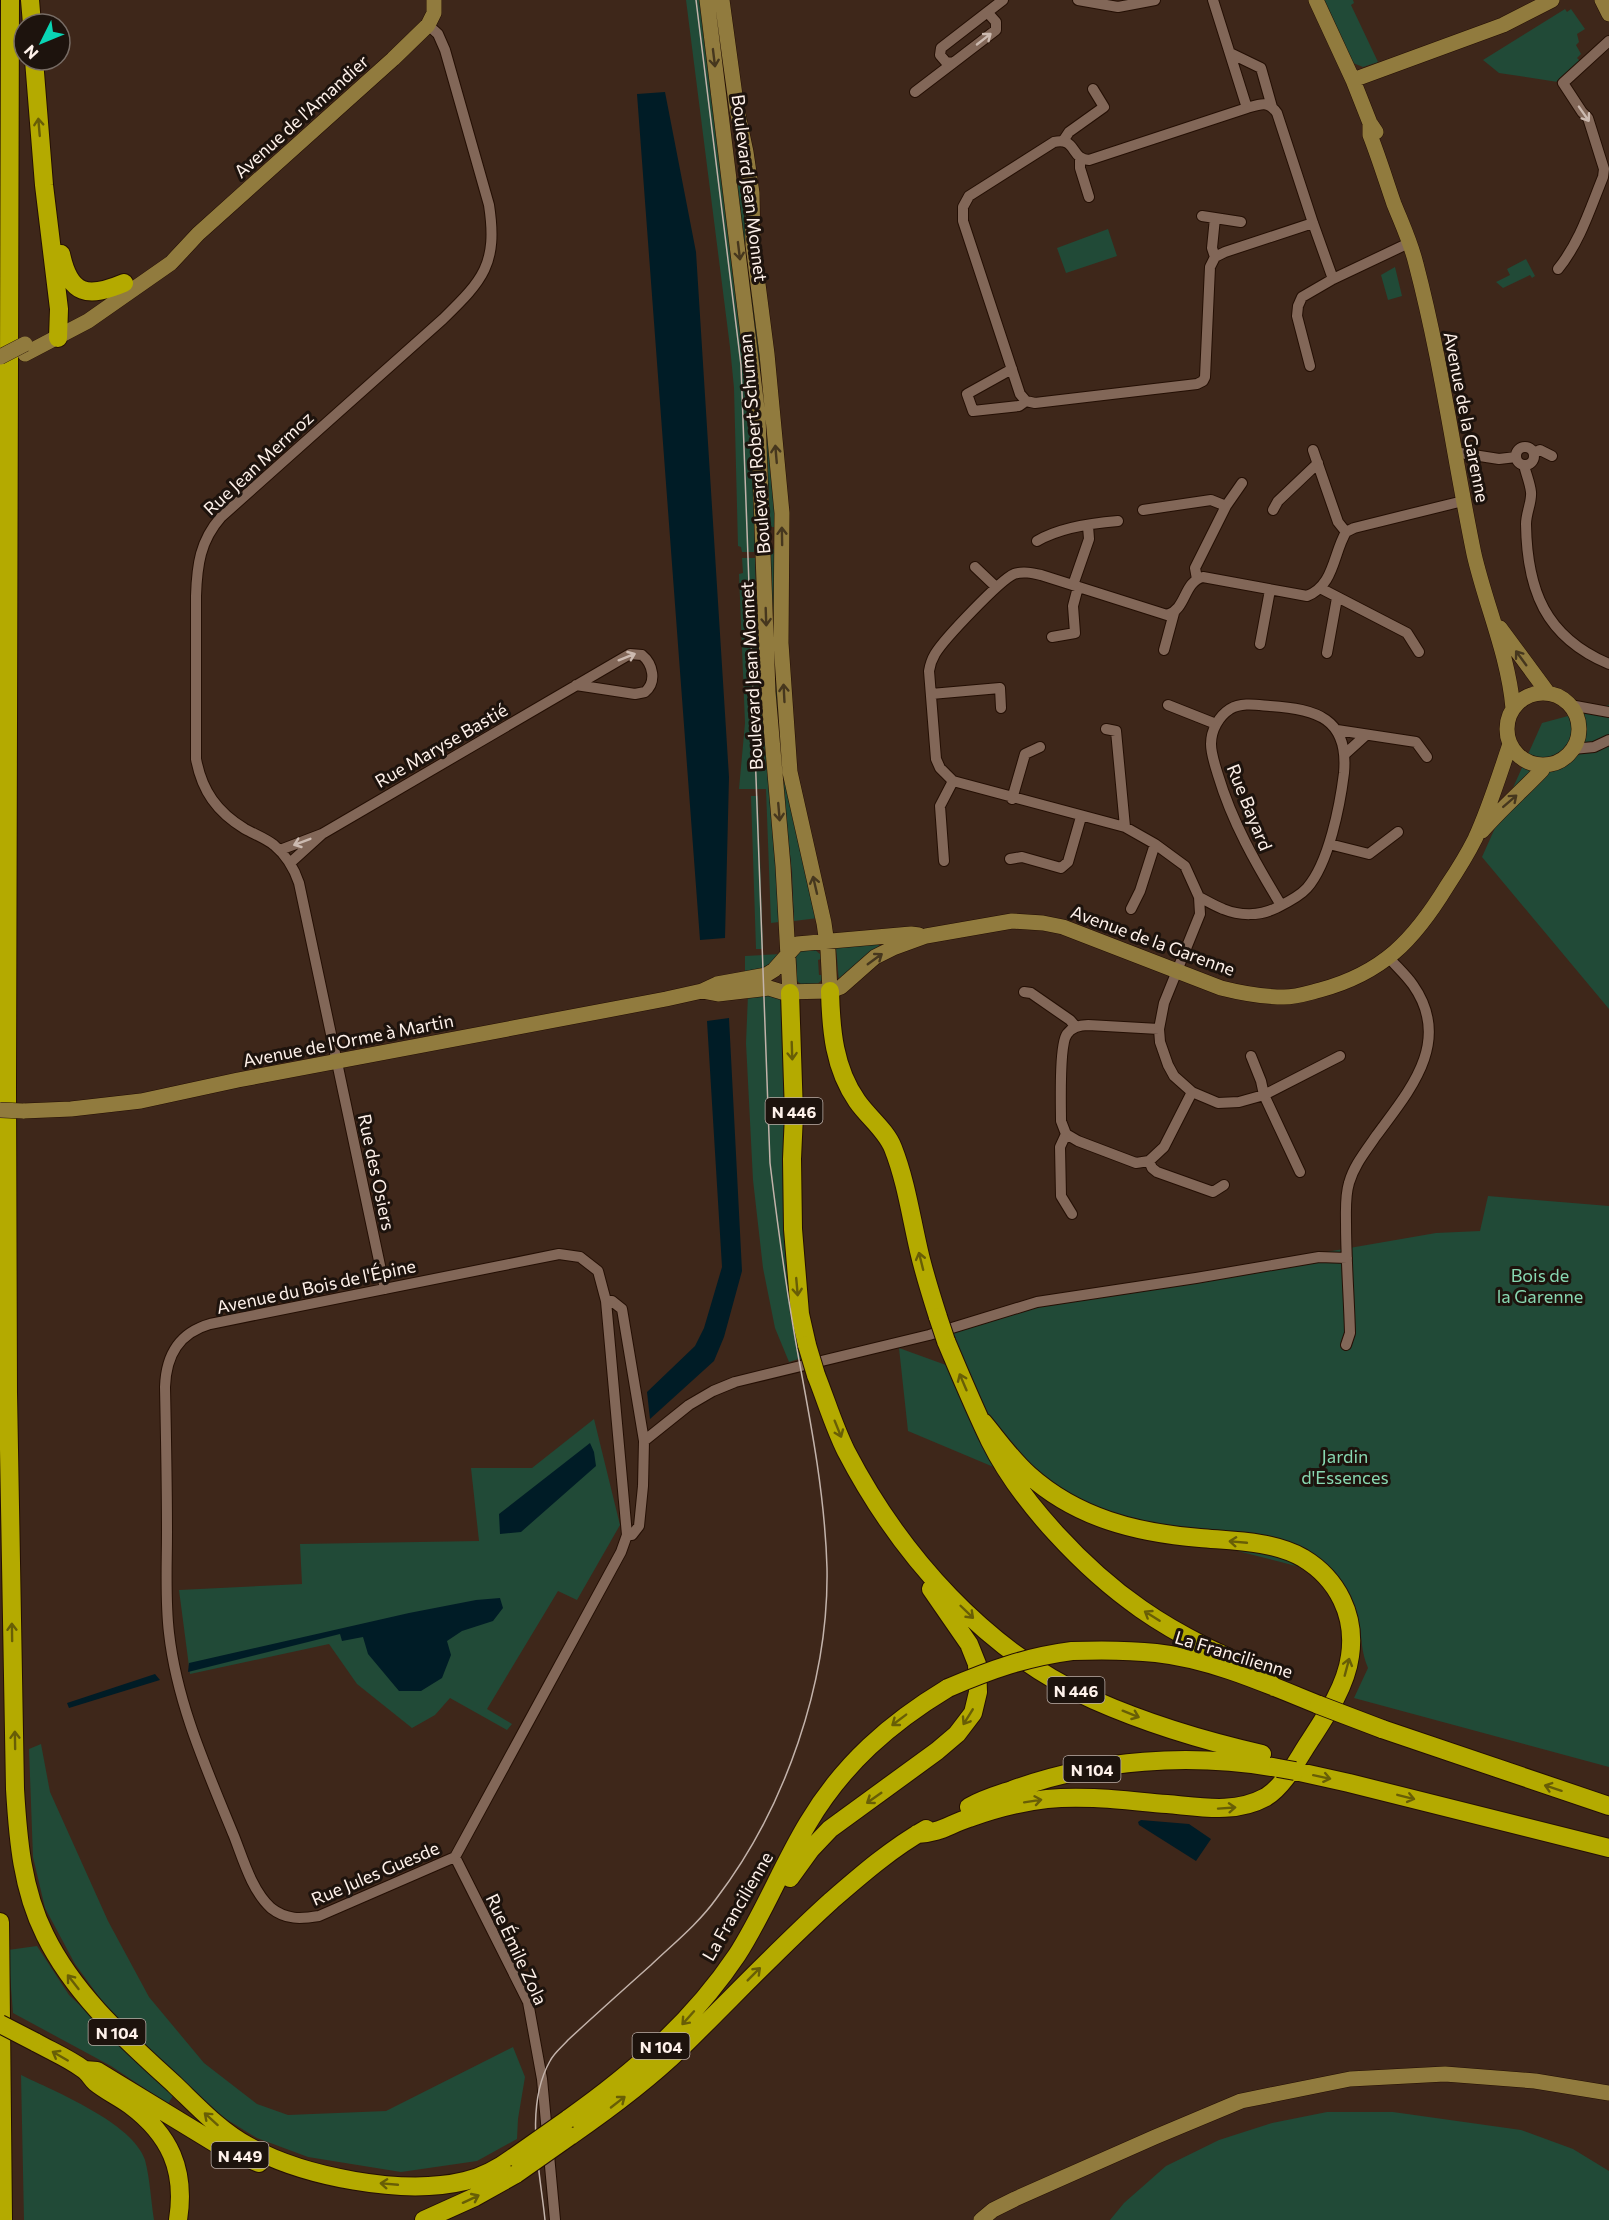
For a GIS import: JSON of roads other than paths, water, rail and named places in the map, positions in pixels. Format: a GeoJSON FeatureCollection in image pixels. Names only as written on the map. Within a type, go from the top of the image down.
{"type":"FeatureCollection","features":[{"type":"Feature","properties":{"kind":"highway","name":"La Francilienne"},"geometry":{"type":"LineString","coordinates":[[10,0],[8,1392],[15,1789],[18,1837],[32,1903],[54,1953],[86,1998],[117,2031],[216,2124],[234,2137],[285,2163],[339,2178],[392,2185],[438,2185],[515,2166]]}},
{"type":"Feature","properties":{"kind":"highway"},"geometry":{"type":"LineString","coordinates":[[35,72],[44,185],[59,309],[58,333]]}},
{"type":"Feature","properties":{"kind":"highway"},"geometry":{"type":"LineString","coordinates":[[44,185],[63,264],[71,281],[79,288],[94,293],[124,283]]}},
{"type":"Feature","properties":{"kind":"highway"},"geometry":{"type":"LineString","coordinates":[[830,991],[831,1036],[841,1070],[856,1101],[892,1145],[927,1283],[946,1341],[989,1440],[1009,1473],[1054,1531],[1088,1565],[1141,1609],[1188,1638],[1264,1676],[1274,1687]]}},
{"type":"Feature","properties":{"kind":"highway","name":"N 446"},"geometry":{"type":"LineString","coordinates":[[789,993],[794,1114],[793,1229],[800,1314],[816,1375],[845,1448],[868,1490],[913,1554],[972,1618],[1005,1646],[1053,1678],[1093,1700],[1155,1724],[1218,1744],[1278,1758],[1285,1767]]}},
{"type":"Feature","properties":{"kind":"highway"},"geometry":{"type":"LineString","coordinates":[[917,1834],[936,1833],[957,1822],[1008,1805],[1049,1799],[1106,1799],[1220,1809],[1236,1808],[1252,1803],[1275,1790],[1285,1777],[1317,1730],[1348,1668],[1352,1633],[1345,1606],[1328,1579],[1302,1558],[1272,1547],[1163,1534],[1118,1525],[1095,1517],[1058,1496],[1030,1476],[1012,1459],[983,1422]]}},
{"type":"Feature","properties":{"kind":"highway"},"geometry":{"type":"LineString","coordinates":[[761,1914],[775,1903],[796,1868],[830,1829],[937,1751],[957,1734],[973,1713],[978,1692],[977,1664],[969,1644],[917,1571],[913,1554]]}},
{"type":"Feature","properties":{"kind":"highway","name":"La Francilienne"},"geometry":{"type":"LineString","coordinates":[[424,2220],[475,2197],[569,2128],[679,2027],[737,1955],[761,1914],[807,1824],[841,1776],[878,1737],[898,1720],[948,1688],[985,1672],[1026,1658],[1072,1651],[1131,1651],[1169,1655],[1207,1664],[1382,1729],[1609,1806]]}},
{"type":"Feature","properties":{"kind":"highway","name":"La Francilienne"},"geometry":{"type":"LineString","coordinates":[[569,2128],[610,2108],[651,2075],[823,1908],[870,1868],[917,1834],[979,1802],[1035,1781],[1088,1769],[1130,1763],[1186,1760],[1285,1767],[1609,1848]]}},
{"type":"Feature","properties":{"kind":"highway"},"geometry":{"type":"LineString","coordinates":[[0,1922],[3,2220]]}},
{"type":"Feature","properties":{"kind":"highway","name":"N 449"},"geometry":{"type":"LineString","coordinates":[[0,2024],[84,2070],[97,2071],[225,2149],[285,2172],[323,2181],[339,2178]]}},
{"type":"Feature","properties":{"kind":"highway"},"geometry":{"type":"LineString","coordinates":[[84,2070],[94,2082],[129,2104],[150,2121],[167,2142],[177,2169],[180,2188],[178,2220]]}},
{"type":"Feature","properties":{"kind":"main road"},"geometry":{"type":"LineString","coordinates":[[428,25],[434,14],[434,0]]}},
{"type":"Feature","properties":{"kind":"main road","name":"Boulevard Jean Monnet"},"geometry":{"type":"LineString","coordinates":[[706,0],[758,416],[768,692],[782,855],[789,993]]}},
{"type":"Feature","properties":{"kind":"main road","name":"Boulevard Robert Schuman"},"geometry":{"type":"LineString","coordinates":[[722,0],[737,110],[752,193],[753,245],[767,354],[782,513],[782,643],[790,772],[827,942],[830,991]]}},
{"type":"Feature","properties":{"kind":"main road","name":"Avenue de la Garenne"},"geometry":{"type":"LineString","coordinates":[[1316,0],[1370,123],[1377,134],[1401,204],[1402,220],[1426,302],[1479,574],[1509,677],[1513,708]]}},
{"type":"Feature","properties":{"kind":"main road"},"geometry":{"type":"LineString","coordinates":[[1353,80],[1503,25],[1552,0]]}},
{"type":"Feature","properties":{"kind":"main road"},"geometry":{"type":"LineString","coordinates":[[1602,0],[1609,14]]}},
{"type":"Feature","properties":{"kind":"main road","name":"Avenue de l'Amandier"},"geometry":{"type":"LineString","coordinates":[[0,357],[25,349],[88,321],[171,263],[198,234],[428,25]]}},
{"type":"Feature","properties":{"kind":"main road","name":"Avenue de l'Amandier"},"geometry":{"type":"LineString","coordinates":[[58,333],[124,283],[198,234]]}},
{"type":"Feature","properties":{"kind":"main road","name":"Avenue de l'Amandier"},"geometry":{"type":"LineString","coordinates":[[0,367],[25,349]]}},
{"type":"Feature","properties":{"kind":"main road","name":"Avenue de la Garenne"},"geometry":{"type":"LineString","coordinates":[[1494,621],[1548,693]]}},
{"type":"Feature","properties":{"kind":"main road"},"geometry":{"type":"LineString","coordinates":[[1476,837],[1510,744],[1507,726],[1513,708],[1529,696],[1548,693],[1564,699],[1576,715],[1579,726],[1578,738],[1573,749],[1560,761],[1542,765],[1523,759],[1510,744]]}},
{"type":"Feature","properties":{"kind":"main road"},"geometry":{"type":"LineString","coordinates":[[1476,837],[1503,806],[1526,788],[1542,770],[1542,765]]}},
{"type":"Feature","properties":{"kind":"main road","name":"Avenue de la Garenne"},"geometry":{"type":"LineString","coordinates":[[926,936],[990,923],[1012,921],[1043,923],[1063,927],[1100,940],[1231,990],[1285,997],[1303,995],[1343,983],[1369,971],[1389,958],[1410,939],[1426,919],[1476,837]]}},
{"type":"Feature","properties":{"kind":"main road"},"geometry":{"type":"LineString","coordinates":[[788,952],[797,944],[911,934],[926,936]]}},
{"type":"Feature","properties":{"kind":"main road"},"geometry":{"type":"LineString","coordinates":[[830,991],[841,987],[876,957],[926,936]]}},
{"type":"Feature","properties":{"kind":"main road","name":"Avenue de l'Orme à Martin"},"geometry":{"type":"LineString","coordinates":[[0,1110],[71,1109],[141,1101],[238,1080],[702,991],[717,984],[766,975],[774,970],[788,952]]}},
{"type":"Feature","properties":{"kind":"main road","name":"Avenue de l'Orme à Martin"},"geometry":{"type":"LineString","coordinates":[[702,991],[718,994],[769,988],[789,993],[830,991]]}},
{"type":"Feature","properties":{"kind":"main road"},"geometry":{"type":"LineString","coordinates":[[981,2220],[993,2210],[1015,2199],[1155,2136],[1241,2101],[1350,2079],[1445,2074],[1535,2080],[1609,2093]]}},
{"type":"Feature","properties":{"kind":"street"},"geometry":{"type":"LineString","coordinates":[[954,63],[946,62],[940,55],[941,48],[1003,0]]}},
{"type":"Feature","properties":{"kind":"street"},"geometry":{"type":"LineString","coordinates":[[1078,0],[1118,7],[1155,0]]}},
{"type":"Feature","properties":{"kind":"street"},"geometry":{"type":"LineString","coordinates":[[1213,0],[1247,108]]}},
{"type":"Feature","properties":{"kind":"street"},"geometry":{"type":"LineString","coordinates":[[915,92],[996,30],[996,22],[988,13]]}},
{"type":"Feature","properties":{"kind":"street","name":"Rue Jean Mermoz"},"geometry":{"type":"LineString","coordinates":[[338,1062],[304,901],[291,863],[272,843],[219,811],[207,794],[199,774],[196,759],[197,569],[205,539],[221,517],[442,319],[476,284],[485,270],[492,253],[493,229],[489,206],[445,50],[438,33],[428,25]]}},
{"type":"Feature","properties":{"kind":"street"},"geometry":{"type":"LineString","coordinates":[[1552,89],[1563,83],[1609,41]]}},
{"type":"Feature","properties":{"kind":"street"},"geometry":{"type":"LineString","coordinates":[[1230,53],[1261,68],[1271,96],[1272,107]]}},
{"type":"Feature","properties":{"kind":"street"},"geometry":{"type":"LineString","coordinates":[[1558,269],[1577,241],[1607,169],[1588,118],[1563,83]]}},
{"type":"Feature","properties":{"kind":"street"},"geometry":{"type":"LineString","coordinates":[[1063,141],[1069,132],[1104,107],[1094,89]]}},
{"type":"Feature","properties":{"kind":"street"},"geometry":{"type":"LineString","coordinates":[[1080,158],[1089,160],[1099,157],[1262,103],[1272,107],[1277,113],[1312,223],[1333,279]]}},
{"type":"Feature","properties":{"kind":"street"},"geometry":{"type":"LineString","coordinates":[[1089,197],[1080,168],[1080,158],[1071,145],[1063,141],[1045,146],[982,187],[969,196],[963,207],[963,221],[1020,394],[1026,401],[1035,403],[1197,384],[1203,381],[1210,267],[1215,257],[1312,223]]}},
{"type":"Feature","properties":{"kind":"street"},"geometry":{"type":"LineString","coordinates":[[1202,216],[1241,222]]}},
{"type":"Feature","properties":{"kind":"street"},"geometry":{"type":"LineString","coordinates":[[1215,218],[1212,248],[1215,257]]}},
{"type":"Feature","properties":{"kind":"street"},"geometry":{"type":"LineString","coordinates":[[1310,366],[1297,316],[1302,297],[1333,279],[1409,243]]}},
{"type":"Feature","properties":{"kind":"street"},"geometry":{"type":"LineString","coordinates":[[1012,369],[967,394],[973,411],[1019,406],[1026,401]]}},
{"type":"Feature","properties":{"kind":"street"},"geometry":{"type":"LineString","coordinates":[[1314,450],[1338,522],[1346,532]]}},
{"type":"Feature","properties":{"kind":"street"},"geometry":{"type":"LineString","coordinates":[[1454,452],[1531,463],[1534,453],[1540,450],[1552,456]]}},
{"type":"Feature","properties":{"kind":"street"},"geometry":{"type":"LineString","coordinates":[[1520,461],[1531,494],[1527,511],[1527,537],[1531,567],[1545,614],[1561,633],[1582,651],[1609,664]]}},
{"type":"Feature","properties":{"kind":"street"},"geometry":{"type":"LineString","coordinates":[[1273,510],[1278,501],[1318,463]]}},
{"type":"Feature","properties":{"kind":"street"},"geometry":{"type":"LineString","coordinates":[[1197,579],[1195,568],[1226,506],[1242,483]]}},
{"type":"Feature","properties":{"kind":"street"},"geometry":{"type":"LineString","coordinates":[[1143,510],[1211,500],[1226,506]]}},
{"type":"Feature","properties":{"kind":"street"},"geometry":{"type":"LineString","coordinates":[[1340,1056],[1264,1095],[1229,1104],[1206,1099],[1192,1092],[1174,1076],[1160,1042],[1159,1029],[1164,1004],[1200,917],[1199,897],[1185,866],[1155,843],[1125,827],[953,782],[940,768],[936,759],[929,671],[935,654],[996,587],[1004,579],[1022,572],[1041,575],[1167,615],[1174,613],[1180,607],[1188,588],[1197,579],[1210,578],[1307,596],[1320,588],[1333,567],[1346,532],[1354,528],[1463,501]]}},
{"type":"Feature","properties":{"kind":"street"},"geometry":{"type":"LineString","coordinates":[[1037,541],[1048,534],[1118,521]]}},
{"type":"Feature","properties":{"kind":"street"},"geometry":{"type":"LineString","coordinates":[[1052,637],[1075,633],[1073,606],[1089,539],[1088,526]]}},
{"type":"Feature","properties":{"kind":"street"},"geometry":{"type":"LineString","coordinates":[[975,567],[996,587]]}},
{"type":"Feature","properties":{"kind":"street"},"geometry":{"type":"LineString","coordinates":[[1320,588],[1407,633],[1419,652]]}},
{"type":"Feature","properties":{"kind":"street"},"geometry":{"type":"LineString","coordinates":[[1260,644],[1270,590]]}},
{"type":"Feature","properties":{"kind":"street"},"geometry":{"type":"LineString","coordinates":[[1327,653],[1337,598]]}},
{"type":"Feature","properties":{"kind":"street"},"geometry":{"type":"LineString","coordinates":[[1164,650],[1174,613]]}},
{"type":"Feature","properties":{"kind":"street","name":"Rue Maryse Bastié"},"geometry":{"type":"LineString","coordinates":[[280,850],[322,834],[576,685],[630,654],[642,655],[651,666],[652,684],[645,692],[635,694],[576,685]]}},
{"type":"Feature","properties":{"kind":"street"},"geometry":{"type":"LineString","coordinates":[[931,694],[1000,688],[1002,708]]}},
{"type":"Feature","properties":{"kind":"street"},"geometry":{"type":"LineString","coordinates":[[1168,705],[1216,724],[1231,708],[1251,704],[1306,710],[1327,719],[1337,730],[1345,754],[1342,791],[1329,844],[1307,888],[1271,910],[1252,915],[1222,909],[1199,897]]}},
{"type":"Feature","properties":{"kind":"street"},"geometry":{"type":"LineString","coordinates":[[1570,705],[1609,712]]}},
{"type":"Feature","properties":{"kind":"street","name":"Rue Bayard"},"geometry":{"type":"LineString","coordinates":[[1216,724],[1211,744],[1224,792],[1253,859],[1281,905]]}},
{"type":"Feature","properties":{"kind":"street"},"geometry":{"type":"LineString","coordinates":[[1106,729],[1116,731],[1125,827]]}},
{"type":"Feature","properties":{"kind":"street"},"geometry":{"type":"LineString","coordinates":[[1337,730],[1416,742],[1427,757]]}},
{"type":"Feature","properties":{"kind":"street"},"geometry":{"type":"LineString","coordinates":[[1345,754],[1366,735]]}},
{"type":"Feature","properties":{"kind":"street"},"geometry":{"type":"LineString","coordinates":[[1573,749],[1594,747],[1609,740]]}},
{"type":"Feature","properties":{"kind":"street"},"geometry":{"type":"LineString","coordinates":[[1012,799],[1025,754],[1040,747]]}},
{"type":"Feature","properties":{"kind":"street"},"geometry":{"type":"LineString","coordinates":[[945,861],[940,806],[953,782]]}},
{"type":"Feature","properties":{"kind":"street"},"geometry":{"type":"LineString","coordinates":[[1010,859],[1022,857],[1061,868],[1065,866],[1081,817]]}},
{"type":"Feature","properties":{"kind":"street"},"geometry":{"type":"LineString","coordinates":[[1329,844],[1370,854],[1398,832]]}},
{"type":"Feature","properties":{"kind":"street","name":"Rue Maryse Bastié"},"geometry":{"type":"LineString","coordinates":[[291,863],[322,834]]}},
{"type":"Feature","properties":{"kind":"street"},"geometry":{"type":"LineString","coordinates":[[1131,909],[1140,891],[1155,843]]}},
{"type":"Feature","properties":{"kind":"street"},"geometry":{"type":"LineString","coordinates":[[1200,917],[1222,909]]}},
{"type":"Feature","properties":{"kind":"street"},"geometry":{"type":"LineString","coordinates":[[1346,1345],[1350,1333],[1346,1245],[1347,1190],[1355,1167],[1411,1088],[1426,1055],[1428,1022],[1423,1005],[1414,986],[1389,958]]}},
{"type":"Feature","properties":{"kind":"street"},"geometry":{"type":"LineString","coordinates":[[1024,992],[1031,993],[1070,1020],[1076,1027]]}},
{"type":"Feature","properties":{"kind":"street"},"geometry":{"type":"LineString","coordinates":[[1159,1029],[1088,1025],[1076,1027],[1066,1036],[1063,1042],[1061,1121],[1066,1134],[1078,1141],[1136,1162],[1149,1161],[1164,1147],[1192,1092]]}},
{"type":"Feature","properties":{"kind":"street"},"geometry":{"type":"LineString","coordinates":[[1251,1056],[1264,1095],[1300,1172]]}},
{"type":"Feature","properties":{"kind":"street","name":"Rue des Osiers"},"geometry":{"type":"LineString","coordinates":[[338,1062],[385,1289]]}},
{"type":"Feature","properties":{"kind":"street"},"geometry":{"type":"LineString","coordinates":[[1066,1134],[1060,1147],[1061,1196],[1072,1214]]}},
{"type":"Feature","properties":{"kind":"street"},"geometry":{"type":"LineString","coordinates":[[1149,1161],[1157,1172],[1213,1192],[1224,1185]]}},
{"type":"Feature","properties":{"kind":"street","name":"Avenue du Bois de l'Épine"},"geometry":{"type":"LineString","coordinates":[[177,1675],[169,1633],[167,1593],[166,1369],[171,1356],[186,1336],[197,1328],[475,1269],[558,1254],[580,1257],[598,1271],[606,1301],[620,1466]]}},
{"type":"Feature","properties":{"kind":"street"},"geometry":{"type":"LineString","coordinates":[[645,1441],[689,1405],[735,1382],[930,1335],[1037,1302],[1318,1257],[1347,1258]]}},
{"type":"Feature","properties":{"kind":"street"},"geometry":{"type":"LineString","coordinates":[[606,1301],[612,1301],[622,1309],[645,1441],[639,1526],[632,1535],[627,1535]]}},
{"type":"Feature","properties":{"kind":"street","name":"Rue Jules Guesde"},"geometry":{"type":"LineString","coordinates":[[177,1675],[203,1762],[249,1872],[260,1895],[271,1908],[285,1917],[303,1919],[319,1916],[455,1857],[621,1552],[627,1535],[620,1466]]}},
{"type":"Feature","properties":{"kind":"street","name":"Rue Émile Zola"},"geometry":{"type":"LineString","coordinates":[[455,1857],[528,2002],[540,2069],[555,2220]]}},
{"type":"Feature","properties":{"kind":"water"},"geometry":{"type":"Polygon","coordinates":[[[665,92],[696,252],[729,777],[725,938],[700,940],[637,94],[665,92]]]}},
{"type":"Feature","properties":{"kind":"water"},"geometry":{"type":"Polygon","coordinates":[[[729,1018],[742,1271],[724,1337],[714,1361],[650,1419],[647,1392],[695,1346],[704,1328],[722,1267],[707,1021],[729,1018]]]}},
{"type":"Feature","properties":{"kind":"water"},"geometry":{"type":"Polygon","coordinates":[[[590,1443],[596,1466],[521,1532],[500,1534],[499,1514],[590,1443]]]}},
{"type":"Feature","properties":{"kind":"water"},"geometry":{"type":"Polygon","coordinates":[[[500,1598],[503,1608],[493,1621],[462,1631],[447,1641],[451,1655],[442,1678],[421,1691],[399,1691],[368,1654],[363,1637],[342,1641],[340,1634],[188,1672],[189,1663],[409,1613],[476,1600],[500,1598]]]}},
{"type":"Feature","properties":{"kind":"water"},"geometry":{"type":"Polygon","coordinates":[[[155,1674],[160,1680],[69,1708],[67,1703],[155,1674]]]}},
{"type":"Feature","properties":{"kind":"water"},"geometry":{"type":"Polygon","coordinates":[[[1141,1820],[1189,1824],[1211,1839],[1196,1861],[1139,1825],[1138,1822],[1141,1820]]]}},
{"type":"Feature","properties":{"kind":"tram line"},"geometry":{"type":"LineString","coordinates":[[545,2220],[536,2139],[536,2118],[542,2079],[550,2061],[568,2040],[693,1925],[709,1908],[741,1864],[782,1785],[798,1742],[811,1699],[826,1611],[826,1542],[821,1490],[787,1287],[770,1163],[741,365],[696,0]]}},
{"type":"Feature","properties":{"kind":"park label","name":"Bois de la Garenne"},"geometry":{"type":"Point","coordinates":[1540,1285]}},
{"type":"Feature","properties":{"kind":"park label","name":"Jardin d'Essences"},"geometry":{"type":"Point","coordinates":[1345,1466]}}]}
